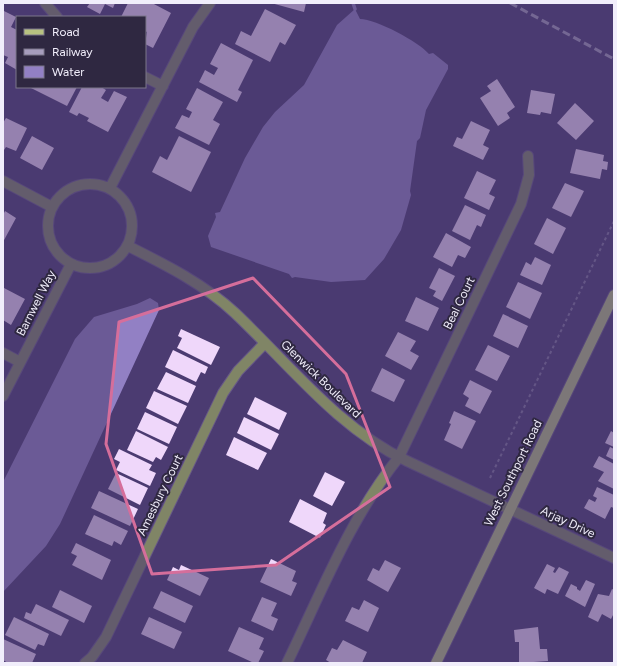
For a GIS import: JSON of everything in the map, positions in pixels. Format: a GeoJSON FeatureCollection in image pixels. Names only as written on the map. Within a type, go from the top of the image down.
{"type":"FeatureCollection","features":[{"type":"Feature","properties":{"kind":"main road","name":"West Southport Road"},"geometry":{"type":"LineString","coordinates":[[437,663],[614,295]]}},
{"type":"Feature","properties":{"kind":"street"},"geometry":{"type":"LineString","coordinates":[[46,3],[56,16]]}},
{"type":"Feature","properties":{"kind":"street"},"geometry":{"type":"LineString","coordinates":[[110,188],[193,28],[210,3]]}},
{"type":"Feature","properties":{"kind":"street"},"geometry":{"type":"LineString","coordinates":[[146,78],[163,86]]}},
{"type":"Feature","properties":{"kind":"street","name":"Beal Court"},"geometry":{"type":"LineString","coordinates":[[287,663],[337,558],[364,508],[380,481],[399,457],[521,204],[529,175],[528,156]]}},
{"type":"Feature","properties":{"kind":"street"},"geometry":{"type":"LineString","coordinates":[[3,181],[52,207]]}},
{"type":"Feature","properties":{"kind":"street"},"geometry":{"type":"LineString","coordinates":[[90,184],[110,188],[123,199],[131,213],[132,230],[128,246],[119,257],[103,267],[89,269],[70,264],[58,255],[50,242],[48,227],[52,207],[62,195],[75,187],[90,184]]}},
{"type":"Feature","properties":{"kind":"street","name":"Glenwick Boulevard"},"geometry":{"type":"LineString","coordinates":[[128,246],[179,272],[212,294],[345,421],[371,441],[399,457],[510,509]]}},
{"type":"Feature","properties":{"kind":"street","name":"Barnwell Way"},"geometry":{"type":"LineString","coordinates":[[3,396],[70,264]]}},
{"type":"Feature","properties":{"kind":"street","name":"Amesbury Court"},"geometry":{"type":"LineString","coordinates":[[85,663],[92,657],[106,637],[224,393],[238,371],[265,343]]}},
{"type":"Feature","properties":{"kind":"street"},"geometry":{"type":"LineString","coordinates":[[3,353],[20,362]]}},
{"type":"Feature","properties":{"kind":"street","name":"Arjay Drive"},"geometry":{"type":"LineString","coordinates":[[510,509],[614,558]]}},
{"type":"Feature","properties":{"kind":"path"},"geometry":{"type":"LineString","coordinates":[[490,478],[614,221]]}},
{"type":"Feature","properties":{"kind":"highlighted area"},"geometry":{"type":"Polygon","coordinates":[[[253,278],[346,374],[390,487],[276,565],[152,574],[106,444],[119,322],[253,278]]]}},
{"type":"Feature","properties":{"kind":"water"},"geometry":{"type":"Polygon","coordinates":[[[355,9],[360,19],[376,23],[397,32],[416,43],[429,54],[433,53],[448,65],[448,69],[426,110],[420,138],[417,141],[410,191],[411,195],[401,230],[384,259],[365,280],[331,282],[295,277],[292,278],[289,274],[211,247],[208,236],[216,217],[215,213],[220,212],[245,158],[263,127],[275,112],[304,85],[337,25],[355,9]]]}},
{"type":"Feature","properties":{"kind":"water"},"geometry":{"type":"Polygon","coordinates":[[[150,298],[158,303],[159,310],[60,524],[46,546],[3,592],[3,482],[75,339],[94,317],[137,304],[150,298]]]}},
{"type":"Feature","properties":{"kind":"building"},"geometry":{"type":"Polygon","coordinates":[[[90,3],[115,3],[113,8],[105,4],[100,14],[87,7],[90,3]]]}},
{"type":"Feature","properties":{"kind":"building"},"geometry":{"type":"Polygon","coordinates":[[[128,3],[152,3],[171,13],[153,48],[146,44],[146,16],[122,16],[128,3]]]}},
{"type":"Feature","properties":{"kind":"building"},"geometry":{"type":"Polygon","coordinates":[[[271,3],[306,3],[304,12],[271,3]]]}},
{"type":"Feature","properties":{"kind":"building"},"geometry":{"type":"Polygon","coordinates":[[[265,9],[296,25],[285,45],[280,42],[270,62],[235,44],[241,31],[251,36],[265,9]]]}},
{"type":"Feature","properties":{"kind":"building"},"geometry":{"type":"Polygon","coordinates":[[[4,11],[16,17],[11,27],[16,30],[16,69],[5,63],[8,57],[3,55],[4,11]]]}},
{"type":"Feature","properties":{"kind":"building"},"geometry":{"type":"Polygon","coordinates":[[[221,43],[253,60],[238,90],[242,92],[237,102],[199,82],[205,70],[214,75],[218,68],[210,64],[221,43]]]}},
{"type":"Feature","properties":{"kind":"building"},"geometry":{"type":"Polygon","coordinates":[[[497,79],[515,107],[507,113],[510,118],[498,126],[480,98],[491,91],[487,86],[497,79]]]}},
{"type":"Feature","properties":{"kind":"building"},"geometry":{"type":"Polygon","coordinates":[[[31,88],[76,88],[67,106],[31,88]]]}},
{"type":"Feature","properties":{"kind":"building"},"geometry":{"type":"Polygon","coordinates":[[[81,88],[103,88],[106,90],[101,98],[108,102],[114,91],[127,97],[108,132],[87,121],[89,118],[79,113],[77,116],[69,112],[81,88]]]}},
{"type":"Feature","properties":{"kind":"building"},"geometry":{"type":"Polygon","coordinates":[[[197,88],[223,102],[213,120],[220,124],[209,145],[175,128],[182,115],[189,118],[192,112],[186,109],[197,88]]]}},
{"type":"Feature","properties":{"kind":"building"},"geometry":{"type":"Polygon","coordinates":[[[531,90],[555,94],[551,114],[541,112],[540,115],[527,113],[531,90]]]}},
{"type":"Feature","properties":{"kind":"building"},"geometry":{"type":"Polygon","coordinates":[[[575,103],[594,121],[576,140],[557,123],[575,103]]]}},
{"type":"Feature","properties":{"kind":"building"},"geometry":{"type":"Polygon","coordinates":[[[6,118],[27,128],[16,151],[6,147],[4,150],[3,149],[3,123],[6,118]]]}},
{"type":"Feature","properties":{"kind":"building"},"geometry":{"type":"Polygon","coordinates":[[[471,121],[490,130],[483,145],[489,148],[483,160],[453,146],[457,137],[462,139],[471,121]]]}},
{"type":"Feature","properties":{"kind":"building"},"geometry":{"type":"Polygon","coordinates":[[[32,136],[54,148],[42,170],[20,158],[32,136]]]}},
{"type":"Feature","properties":{"kind":"building"},"geometry":{"type":"Polygon","coordinates":[[[179,136],[211,152],[191,192],[152,172],[160,156],[167,160],[179,136]]]}},
{"type":"Feature","properties":{"kind":"building"},"geometry":{"type":"Polygon","coordinates":[[[576,149],[604,155],[603,161],[608,162],[607,170],[602,169],[600,179],[570,173],[576,149]]]}},
{"type":"Feature","properties":{"kind":"building"},"geometry":{"type":"Polygon","coordinates":[[[477,171],[496,180],[489,194],[495,197],[489,210],[464,198],[477,171]]]}},
{"type":"Feature","properties":{"kind":"building"},"geometry":{"type":"Polygon","coordinates":[[[565,183],[584,191],[571,217],[552,208],[565,183]]]}},
{"type":"Feature","properties":{"kind":"building"},"geometry":{"type":"Polygon","coordinates":[[[465,205],[486,215],[481,227],[477,225],[470,240],[452,231],[465,205]]]}},
{"type":"Feature","properties":{"kind":"building"},"geometry":{"type":"Polygon","coordinates":[[[5,211],[16,218],[3,242],[3,215],[5,211]]]}},
{"type":"Feature","properties":{"kind":"building"},"geometry":{"type":"Polygon","coordinates":[[[547,218],[566,228],[553,254],[534,244],[547,218]]]}},
{"type":"Feature","properties":{"kind":"building"},"geometry":{"type":"Polygon","coordinates":[[[446,233],[471,247],[465,258],[458,255],[452,267],[433,257],[446,233]]]}},
{"type":"Feature","properties":{"kind":"building"},"geometry":{"type":"Polygon","coordinates":[[[535,257],[551,265],[542,285],[520,275],[526,262],[531,265],[535,257]]]}},
{"type":"Feature","properties":{"kind":"building"},"geometry":{"type":"Polygon","coordinates":[[[439,268],[455,276],[442,301],[433,296],[436,291],[429,288],[439,268]]]}},
{"type":"Feature","properties":{"kind":"building"},"geometry":{"type":"Polygon","coordinates":[[[518,282],[542,293],[530,319],[506,307],[518,282]]]}},
{"type":"Feature","properties":{"kind":"building"},"geometry":{"type":"Polygon","coordinates":[[[4,288],[25,299],[11,325],[3,320],[4,288]]]}},
{"type":"Feature","properties":{"kind":"building"},"geometry":{"type":"Polygon","coordinates":[[[416,297],[439,308],[428,331],[405,321],[416,297]]]}},
{"type":"Feature","properties":{"kind":"building"},"geometry":{"type":"Polygon","coordinates":[[[503,314],[528,326],[518,348],[493,336],[503,314]]]}},
{"type":"Feature","properties":{"kind":"building"},"geometry":{"type":"Polygon","coordinates":[[[181,329],[220,347],[211,365],[177,348],[182,338],[178,336],[181,329]]]}},
{"type":"Feature","properties":{"kind":"building"},"geometry":{"type":"Polygon","coordinates":[[[398,332],[416,341],[410,351],[419,356],[411,370],[385,356],[398,332]]]}},
{"type":"Feature","properties":{"kind":"building"},"geometry":{"type":"Polygon","coordinates":[[[488,345],[510,356],[497,381],[475,370],[488,345]]]}},
{"type":"Feature","properties":{"kind":"building"},"geometry":{"type":"Polygon","coordinates":[[[173,350],[208,367],[205,374],[201,372],[196,382],[165,367],[173,350]]]}},
{"type":"Feature","properties":{"kind":"building"},"geometry":{"type":"Polygon","coordinates":[[[382,368],[405,380],[394,402],[371,391],[382,368]]]}},
{"type":"Feature","properties":{"kind":"building"},"geometry":{"type":"Polygon","coordinates":[[[166,372],[196,386],[188,403],[157,389],[166,372]]]}},
{"type":"Feature","properties":{"kind":"building"},"geometry":{"type":"Polygon","coordinates":[[[470,380],[492,391],[480,414],[465,406],[469,398],[463,394],[470,380]]]}},
{"type":"Feature","properties":{"kind":"building"},"geometry":{"type":"Polygon","coordinates":[[[154,391],[187,406],[178,424],[146,408],[154,391]]]}},
{"type":"Feature","properties":{"kind":"building"},"geometry":{"type":"Polygon","coordinates":[[[255,397],[287,413],[279,430],[247,414],[255,397]]]}},
{"type":"Feature","properties":{"kind":"building"},"geometry":{"type":"Polygon","coordinates":[[[454,411],[476,421],[462,449],[444,440],[451,424],[449,423],[454,411]]]}},
{"type":"Feature","properties":{"kind":"building"},"geometry":{"type":"Polygon","coordinates":[[[145,412],[177,427],[169,444],[137,429],[145,412]]]}},
{"type":"Feature","properties":{"kind":"building"},"geometry":{"type":"Polygon","coordinates":[[[244,417],[279,434],[271,450],[237,433],[244,417]]]}},
{"type":"Feature","properties":{"kind":"building"},"geometry":{"type":"Polygon","coordinates":[[[136,431],[168,447],[161,460],[156,457],[153,462],[127,450],[136,431]]]}},
{"type":"Feature","properties":{"kind":"building"},"geometry":{"type":"Polygon","coordinates":[[[611,431],[614,433],[614,447],[605,443],[611,431]]]}},
{"type":"Feature","properties":{"kind":"building"},"geometry":{"type":"Polygon","coordinates":[[[234,437],[267,453],[258,470],[226,455],[234,437]]]}},
{"type":"Feature","properties":{"kind":"building"},"geometry":{"type":"Polygon","coordinates":[[[610,447],[614,449],[614,460],[606,456],[610,447]]]}},
{"type":"Feature","properties":{"kind":"building"},"geometry":{"type":"Polygon","coordinates":[[[119,449],[152,465],[149,470],[156,473],[150,486],[116,470],[120,462],[114,459],[119,449]]]}},
{"type":"Feature","properties":{"kind":"building"},"geometry":{"type":"Polygon","coordinates":[[[599,456],[614,464],[614,489],[598,481],[604,472],[593,467],[599,456]]]}},
{"type":"Feature","properties":{"kind":"building"},"geometry":{"type":"Polygon","coordinates":[[[325,472],[345,482],[332,506],[313,496],[325,472]]]}},
{"type":"Feature","properties":{"kind":"building"},"geometry":{"type":"Polygon","coordinates":[[[116,473],[148,488],[140,505],[108,489],[116,473]]]}},
{"type":"Feature","properties":{"kind":"building"},"geometry":{"type":"Polygon","coordinates":[[[597,487],[614,495],[614,508],[611,507],[605,519],[584,508],[589,499],[595,502],[597,498],[593,496],[597,487]]]}},
{"type":"Feature","properties":{"kind":"building"},"geometry":{"type":"Polygon","coordinates":[[[99,491],[138,509],[130,526],[91,508],[99,491]]]}},
{"type":"Feature","properties":{"kind":"building"},"geometry":{"type":"Polygon","coordinates":[[[300,499],[327,513],[323,523],[326,525],[320,538],[289,522],[300,499]]]}},
{"type":"Feature","properties":{"kind":"building"},"geometry":{"type":"Polygon","coordinates":[[[94,515],[128,531],[121,545],[114,541],[112,546],[85,534],[94,515]]]}},
{"type":"Feature","properties":{"kind":"building"},"geometry":{"type":"Polygon","coordinates":[[[76,543],[111,560],[102,580],[72,565],[77,556],[71,553],[76,543]]]}},
{"type":"Feature","properties":{"kind":"building"},"geometry":{"type":"Polygon","coordinates":[[[271,559],[296,571],[292,581],[297,583],[291,596],[260,582],[271,559]]]}},
{"type":"Feature","properties":{"kind":"building"},"geometry":{"type":"Polygon","coordinates":[[[385,560],[401,568],[388,592],[367,580],[373,568],[379,571],[385,560]]]}},
{"type":"Feature","properties":{"kind":"building"},"geometry":{"type":"Polygon","coordinates":[[[547,564],[555,568],[553,572],[555,573],[559,567],[569,572],[558,594],[547,589],[545,594],[534,588],[547,564]]]}},
{"type":"Feature","properties":{"kind":"building"},"geometry":{"type":"Polygon","coordinates":[[[181,565],[209,578],[200,596],[167,580],[173,567],[179,570],[181,565]]]}},
{"type":"Feature","properties":{"kind":"building"},"geometry":{"type":"Polygon","coordinates":[[[586,580],[595,584],[585,607],[565,596],[571,584],[577,587],[580,591],[586,580]]]}},
{"type":"Feature","properties":{"kind":"building"},"geometry":{"type":"Polygon","coordinates":[[[612,589],[614,590],[614,613],[611,619],[602,614],[598,622],[588,617],[598,594],[609,596],[612,589]]]}},
{"type":"Feature","properties":{"kind":"building"},"geometry":{"type":"Polygon","coordinates":[[[60,590],[92,606],[84,623],[52,607],[60,590]]]}},
{"type":"Feature","properties":{"kind":"building"},"geometry":{"type":"Polygon","coordinates":[[[161,591],[193,606],[185,623],[153,608],[161,591]]]}},
{"type":"Feature","properties":{"kind":"building"},"geometry":{"type":"Polygon","coordinates":[[[262,597],[277,603],[271,616],[278,619],[273,631],[251,621],[262,597]]]}},
{"type":"Feature","properties":{"kind":"building"},"geometry":{"type":"Polygon","coordinates":[[[364,600],[379,608],[368,632],[345,621],[352,607],[359,610],[364,600]]]}},
{"type":"Feature","properties":{"kind":"building"},"geometry":{"type":"Polygon","coordinates":[[[36,604],[69,620],[61,636],[24,618],[26,612],[31,614],[36,604]]]}},
{"type":"Feature","properties":{"kind":"building"},"geometry":{"type":"Polygon","coordinates":[[[14,617],[49,634],[44,646],[38,644],[35,650],[5,635],[14,617]]]}},
{"type":"Feature","properties":{"kind":"building"},"geometry":{"type":"Polygon","coordinates":[[[149,617],[182,632],[174,649],[141,634],[149,617]]]}},
{"type":"Feature","properties":{"kind":"building"},"geometry":{"type":"Polygon","coordinates":[[[239,627],[264,638],[259,649],[264,651],[258,663],[254,663],[228,651],[239,627]]]}},
{"type":"Feature","properties":{"kind":"building"},"geometry":{"type":"Polygon","coordinates":[[[538,627],[540,649],[547,649],[548,661],[519,663],[519,642],[515,642],[514,630],[538,627]]]}},
{"type":"Feature","properties":{"kind":"building"},"geometry":{"type":"Polygon","coordinates":[[[3,639],[36,654],[32,663],[8,663],[3,660],[3,639]]]}},
{"type":"Feature","properties":{"kind":"building"},"geometry":{"type":"Polygon","coordinates":[[[343,640],[367,652],[362,663],[331,663],[326,660],[332,648],[337,650],[343,640]]]}},
{"type":"Feature","properties":{"kind":"waterway"},"geometry":{"type":"LineString","coordinates":[[353,3],[355,9]]}},
{"type":"Feature","properties":{"kind":"railway"},"geometry":{"type":"LineString","coordinates":[[510,3],[614,59]]}}]}
